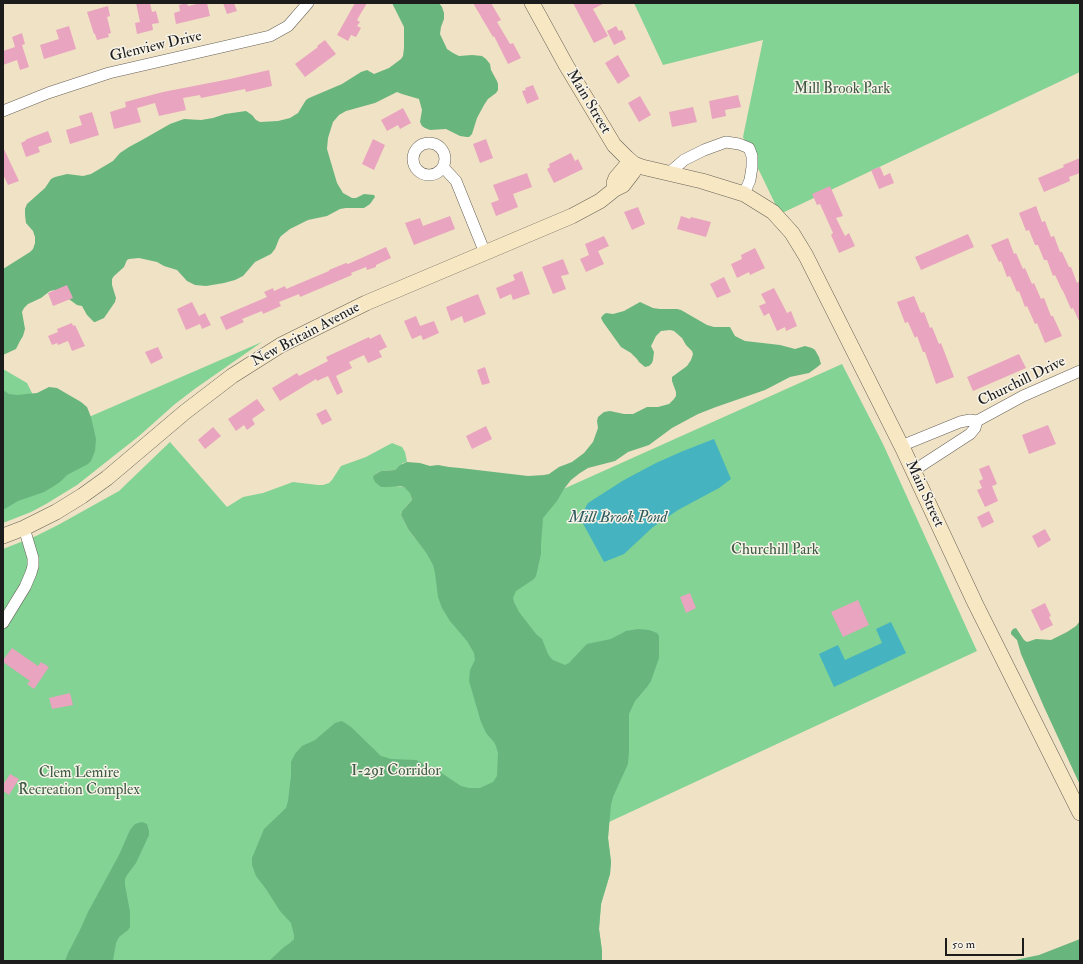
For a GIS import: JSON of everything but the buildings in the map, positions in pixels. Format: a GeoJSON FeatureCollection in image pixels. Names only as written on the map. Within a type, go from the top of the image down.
{"type":"FeatureCollection","features":[{"type":"Feature","properties":{"kind":"main road","name":"Main Street"},"geometry":{"type":"LineString","coordinates":[[532,3],[566,65],[614,145],[634,164],[702,181],[744,194],[773,212],[792,233],[799,244],[901,446],[975,603],[1080,813]]}},
{"type":"Feature","properties":{"kind":"main road","name":"New Britain Avenue"},"geometry":{"type":"LineString","coordinates":[[3,536],[24,528],[56,512],[82,496],[108,478],[153,438],[232,376],[281,345],[366,303],[572,216],[600,201],[615,189],[614,183],[616,178],[626,166],[634,164]]}},
{"type":"Feature","properties":{"kind":"street","name":"Glenview Drive"},"geometry":{"type":"LineString","coordinates":[[3,111],[48,93],[109,73],[270,36],[288,26],[308,3]]}},
{"type":"Feature","properties":{"kind":"street"},"geometry":{"type":"LineString","coordinates":[[669,173],[684,160],[704,150],[726,142],[739,144],[749,148],[752,156],[750,180],[744,194]]}},
{"type":"Feature","properties":{"kind":"street"},"geometry":{"type":"LineString","coordinates":[[443,166],[456,180],[485,253]]}},
{"type":"Feature","properties":{"kind":"street","name":"Churchill Drive"},"geometry":{"type":"LineString","coordinates":[[901,446],[960,422],[970,420],[977,421],[1023,396],[1080,371]]}},
{"type":"Feature","properties":{"kind":"street","name":"Churchill Drive"},"geometry":{"type":"LineString","coordinates":[[913,471],[970,434],[975,428],[977,421]]}},
{"type":"Feature","properties":{"kind":"street"},"geometry":{"type":"LineString","coordinates":[[3,623],[25,587],[33,566],[24,528]]}},
{"type":"Feature","properties":{"kind":"green space"},"geometry":{"type":"Polygon","coordinates":[[[392,3],[439,3],[444,13],[440,34],[447,49],[459,56],[482,56],[490,64],[491,70],[498,84],[498,90],[484,105],[477,118],[472,134],[469,137],[460,136],[446,129],[430,130],[425,128],[420,122],[422,110],[419,99],[397,92],[375,103],[346,111],[339,115],[333,122],[328,138],[327,149],[337,183],[343,193],[352,198],[356,198],[364,194],[374,195],[375,197],[370,204],[364,208],[340,209],[327,216],[308,220],[290,229],[281,236],[271,254],[255,262],[243,276],[224,283],[206,286],[195,285],[187,281],[177,270],[157,262],[139,258],[129,259],[124,267],[112,279],[112,285],[116,298],[115,302],[104,318],[95,322],[87,315],[82,306],[77,305],[55,290],[50,291],[24,308],[22,312],[25,329],[23,336],[16,349],[3,355],[3,269],[33,249],[35,237],[33,231],[26,223],[25,209],[27,204],[45,188],[51,179],[67,174],[83,176],[91,174],[113,161],[120,153],[129,147],[170,124],[184,119],[201,120],[246,111],[260,122],[278,121],[290,118],[298,113],[306,100],[309,98],[342,84],[361,72],[367,70],[374,74],[389,68],[401,59],[404,48],[404,27],[392,3]]]}},
{"type":"Feature","properties":{"kind":"green space","name":"Mill Brook Park"},"geometry":{"type":"Polygon","coordinates":[[[634,3],[1080,3],[1080,72],[780,214],[743,137],[763,40],[663,65],[634,3]]]}},
{"type":"Feature","properties":{"kind":"green space","name":"I-291 Corridor"},"geometry":{"type":"Polygon","coordinates":[[[640,302],[653,308],[681,310],[707,325],[714,327],[730,327],[735,336],[745,341],[780,345],[795,349],[805,346],[812,348],[819,357],[821,364],[809,373],[790,377],[765,390],[698,414],[672,428],[649,445],[628,452],[615,461],[588,468],[580,473],[571,480],[543,518],[541,554],[536,576],[516,591],[513,598],[519,612],[536,634],[542,639],[550,657],[553,660],[565,665],[569,663],[587,644],[611,639],[626,631],[638,629],[649,630],[657,633],[659,636],[659,658],[651,681],[635,701],[629,714],[628,764],[613,797],[611,805],[608,838],[611,862],[610,874],[601,904],[599,929],[602,961],[269,961],[294,939],[294,935],[291,923],[280,911],[256,876],[252,865],[252,858],[264,829],[286,808],[291,776],[291,762],[295,754],[302,746],[315,740],[335,723],[342,721],[351,727],[381,756],[391,759],[416,760],[440,772],[461,786],[480,788],[493,782],[497,776],[498,753],[496,746],[486,733],[481,722],[469,681],[470,670],[475,660],[474,653],[467,641],[450,621],[442,608],[438,597],[433,565],[427,554],[408,529],[401,515],[402,511],[412,500],[410,493],[404,487],[400,486],[381,487],[375,482],[373,478],[374,475],[381,471],[395,470],[400,465],[407,462],[420,463],[430,466],[438,465],[528,476],[549,474],[559,467],[572,462],[584,453],[593,442],[598,428],[598,417],[604,412],[610,411],[633,414],[647,407],[658,407],[669,404],[676,396],[672,377],[687,366],[693,354],[682,338],[674,331],[661,331],[656,336],[651,346],[654,352],[652,363],[645,367],[631,353],[621,347],[601,318],[606,313],[613,314],[624,311],[640,302]]]}},
{"type":"Feature","properties":{"kind":"green space"},"geometry":{"type":"Polygon","coordinates":[[[262,342],[175,404],[139,436],[77,485],[31,512],[3,523],[3,369],[27,383],[52,433],[262,342]]]}},
{"type":"Feature","properties":{"kind":"green space"},"geometry":{"type":"Polygon","coordinates":[[[842,364],[883,444],[977,651],[609,822],[608,838],[611,862],[610,874],[601,904],[599,929],[602,961],[3,961],[3,549],[36,536],[58,525],[119,491],[170,442],[227,507],[243,497],[263,493],[293,482],[318,485],[329,483],[341,466],[366,457],[392,443],[402,447],[405,452],[407,462],[403,463],[395,470],[381,471],[374,475],[396,486],[404,487],[410,492],[412,500],[402,511],[401,515],[408,529],[425,551],[842,364]]]}},
{"type":"Feature","properties":{"kind":"green space"},"geometry":{"type":"Polygon","coordinates":[[[49,387],[57,388],[87,407],[96,439],[95,451],[91,461],[88,464],[67,475],[54,486],[44,492],[18,501],[3,510],[3,390],[9,394],[17,395],[37,393],[49,387]]]}},
{"type":"Feature","properties":{"kind":"green space"},"geometry":{"type":"Polygon","coordinates":[[[1080,621],[1080,785],[1044,707],[1021,654],[1017,640],[1011,632],[1016,628],[1027,642],[1036,639],[1051,640],[1067,632],[1076,626],[1080,621]]]}},
{"type":"Feature","properties":{"kind":"green space"},"geometry":{"type":"Polygon","coordinates":[[[142,822],[147,824],[149,835],[136,863],[125,879],[130,912],[130,927],[119,937],[116,943],[113,961],[65,961],[88,912],[119,855],[130,830],[135,824],[142,822]]]}},
{"type":"Feature","properties":{"kind":"green space"},"geometry":{"type":"Polygon","coordinates":[[[1080,939],[1080,961],[1010,961],[1039,955],[1080,939]]]}},
{"type":"Feature","properties":{"kind":"water","name":"Mill Brook Pond"},"geometry":{"type":"Polygon","coordinates":[[[714,439],[731,479],[719,488],[678,510],[653,527],[624,554],[604,562],[580,518],[588,503],[624,480],[656,463],[714,439]]]}},
{"type":"Feature","properties":{"kind":"water"},"geometry":{"type":"Polygon","coordinates":[[[891,622],[906,653],[834,687],[819,654],[838,645],[845,660],[882,643],[876,629],[891,622]]]}},
{"type":"Feature","properties":{"kind":"park label","name":"Churchill Park"},"geometry":{"type":"Point","coordinates":[775,551]}},
{"type":"Feature","properties":{"kind":"park label","name":"Clem Lemire Recreation Complex"},"geometry":{"type":"Point","coordinates":[79,782]}}]}
